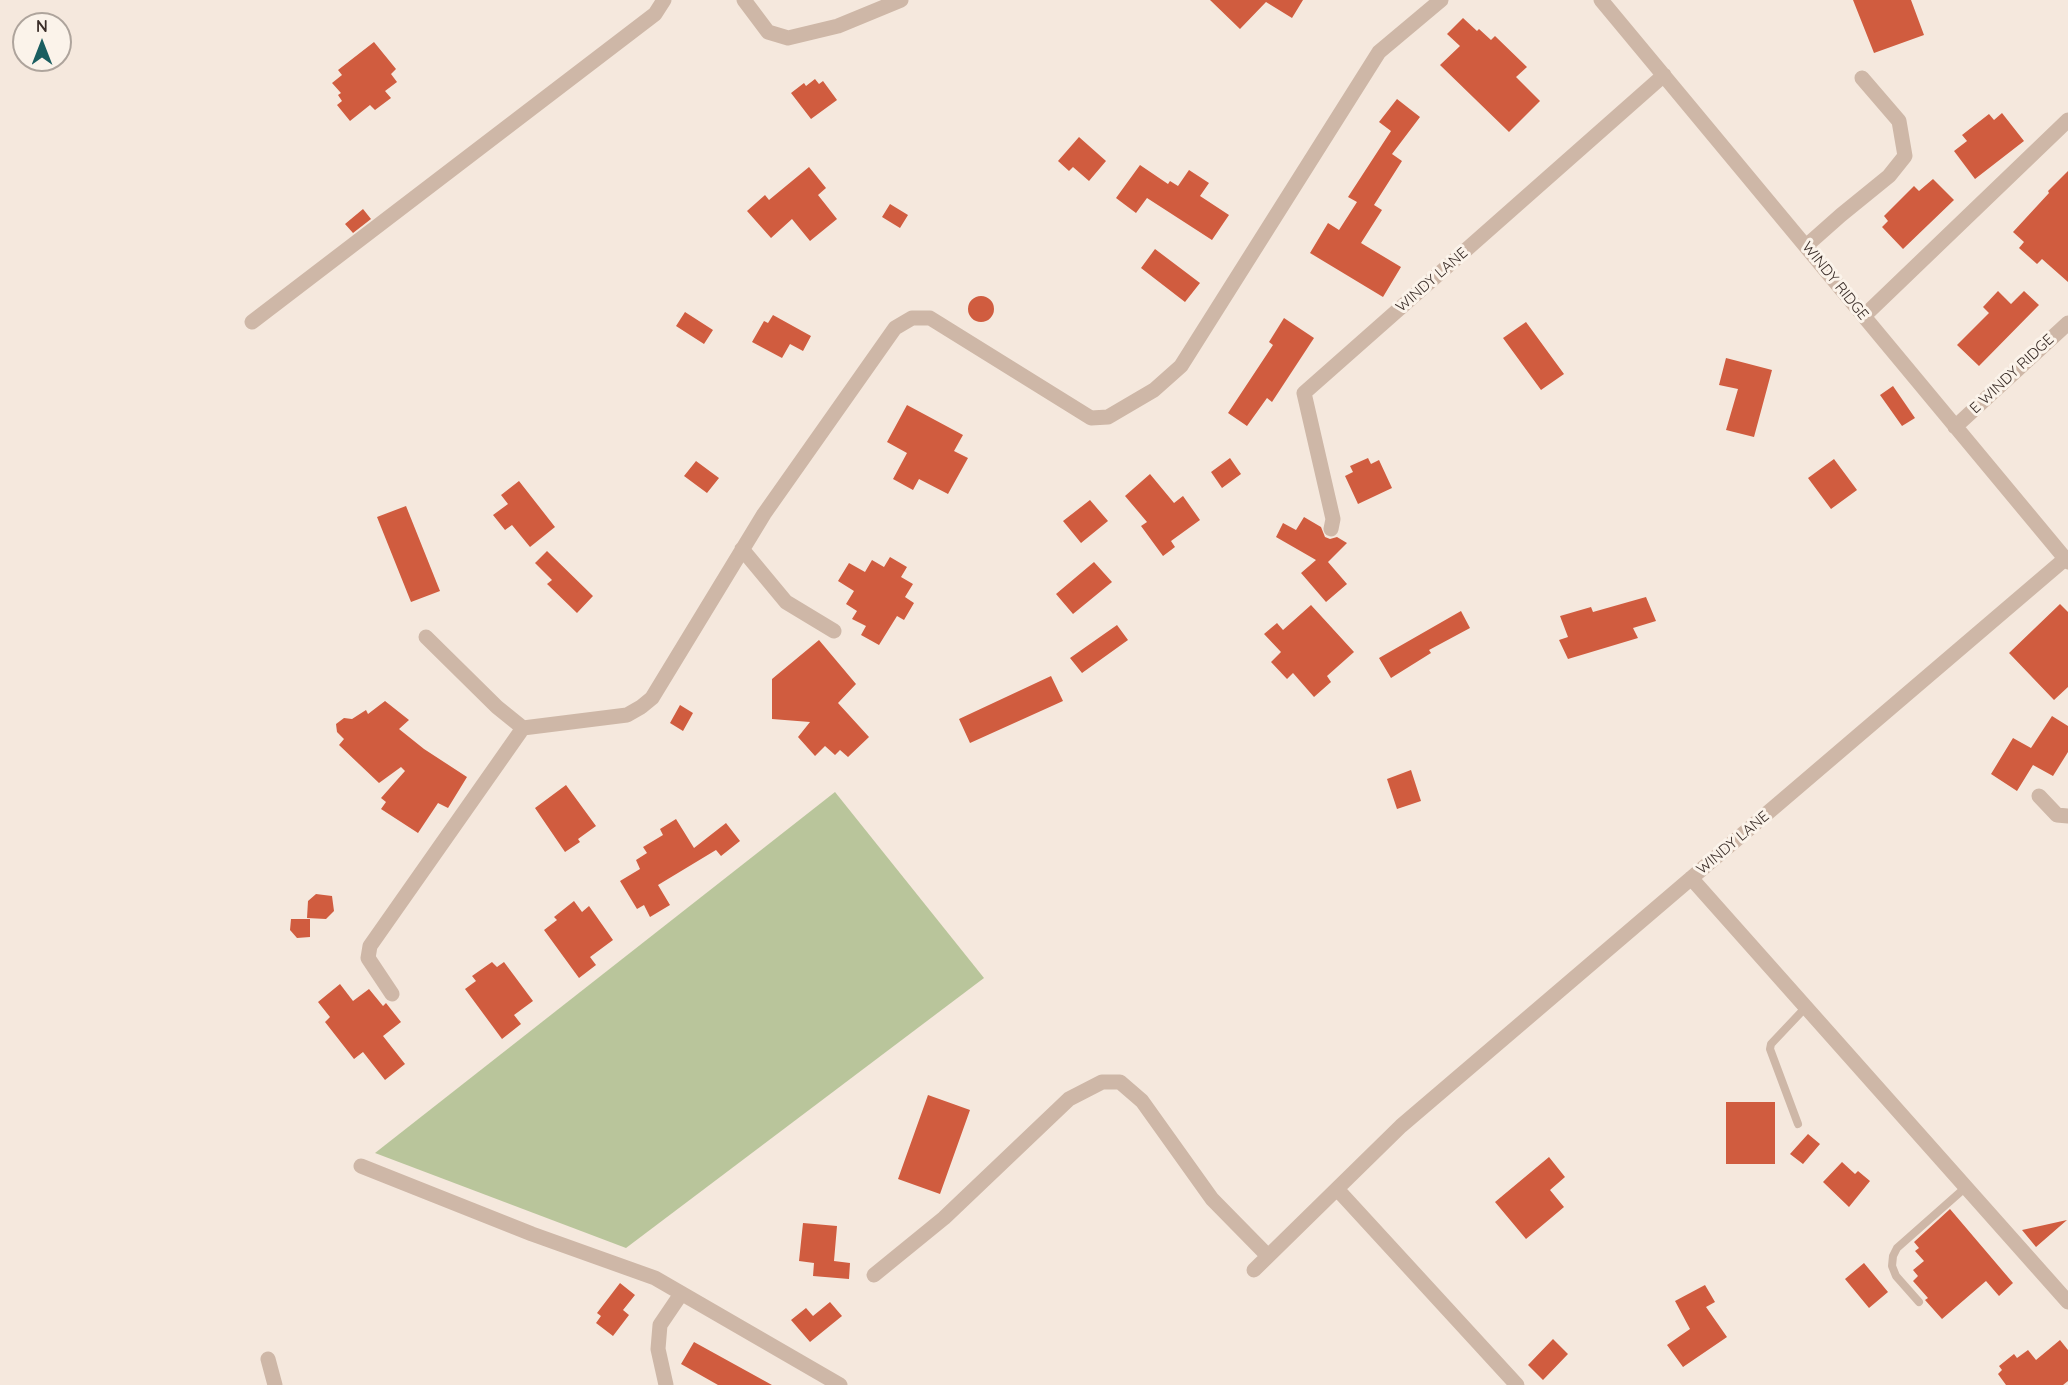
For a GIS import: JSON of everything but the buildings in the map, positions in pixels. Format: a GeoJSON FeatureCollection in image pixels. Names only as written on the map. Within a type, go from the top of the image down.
{"type":"FeatureCollection","features":[{"type":"Feature","properties":{"kind":"street"},"geometry":{"type":"LineString","coordinates":[[252,322],[655,14],[664,0]]}},
{"type":"Feature","properties":{"kind":"street"},"geometry":{"type":"LineString","coordinates":[[744,0],[768,32],[788,38],[838,26],[901,0]]}},
{"type":"Feature","properties":{"kind":"street"},"geometry":{"type":"LineString","coordinates":[[426,638],[497,707],[523,728],[627,715],[641,707],[652,698],[764,514],[895,328],[912,318],[930,318],[1091,418],[1108,417],[1154,390],[1181,366],[1379,52],[1441,0]]}},
{"type":"Feature","properties":{"kind":"street","name":"WINDY RIDGE"},"geometry":{"type":"LineString","coordinates":[[1601,0],[2067,561]]}},
{"type":"Feature","properties":{"kind":"street","name":"WINDY LANE"},"geometry":{"type":"LineString","coordinates":[[1331,529],[1334,519],[1304,393],[1664,75]]}},
{"type":"Feature","properties":{"kind":"street"},"geometry":{"type":"LineString","coordinates":[[1806,246],[1841,214],[1889,176],[1905,156],[1899,121],[1862,78]]}},
{"type":"Feature","properties":{"kind":"street"},"geometry":{"type":"LineString","coordinates":[[1864,316],[2068,120]]}},
{"type":"Feature","properties":{"kind":"street","name":"E WINDY RIDGE"},"geometry":{"type":"LineString","coordinates":[[1955,427],[2068,323]]}},
{"type":"Feature","properties":{"kind":"street"},"geometry":{"type":"LineString","coordinates":[[742,549],[786,602],[834,631]]}},
{"type":"Feature","properties":{"kind":"street","name":"WINDY LANE"},"geometry":{"type":"LineString","coordinates":[[1254,1270],[1401,1126],[2067,561]]}},
{"type":"Feature","properties":{"kind":"street"},"geometry":{"type":"LineString","coordinates":[[392,994],[368,958],[370,946],[523,728]]}},
{"type":"Feature","properties":{"kind":"street"},"geometry":{"type":"LineString","coordinates":[[2039,796],[2057,815],[2068,816]]}},
{"type":"Feature","properties":{"kind":"street"},"geometry":{"type":"LineString","coordinates":[[1691,878],[2068,1302]]}},
{"type":"Feature","properties":{"kind":"street"},"geometry":{"type":"LineString","coordinates":[[874,1275],[944,1218],[1069,1099],[1102,1083],[1120,1083],[1142,1101],[1212,1199],[1268,1256]]}},
{"type":"Feature","properties":{"kind":"street"},"geometry":{"type":"LineString","coordinates":[[361,1166],[532,1234],[655,1278],[840,1385]]}},
{"type":"Feature","properties":{"kind":"street"},"geometry":{"type":"LineString","coordinates":[[1337,1189],[1517,1385]]}},
{"type":"Feature","properties":{"kind":"street"},"geometry":{"type":"LineString","coordinates":[[666,1385],[658,1349],[660,1325],[681,1294]]}},
{"type":"Feature","properties":{"kind":"street"},"geometry":{"type":"LineString","coordinates":[[268,1359],[275,1385]]}},
{"type":"Feature","properties":{"kind":"lane"},"geometry":{"type":"LineString","coordinates":[[1798,1124],[1770,1050],[1771,1044],[1806,1007]]}},
{"type":"Feature","properties":{"kind":"lane"},"geometry":{"type":"LineString","coordinates":[[1919,1302],[1896,1276],[1892,1266],[1893,1256],[1897,1248],[1966,1187]]}},
{"type":"Feature","properties":{"kind":"green space"},"geometry":{"type":"Polygon","coordinates":[[[835,792],[984,978],[626,1248],[375,1153],[835,792]]]}}]}
